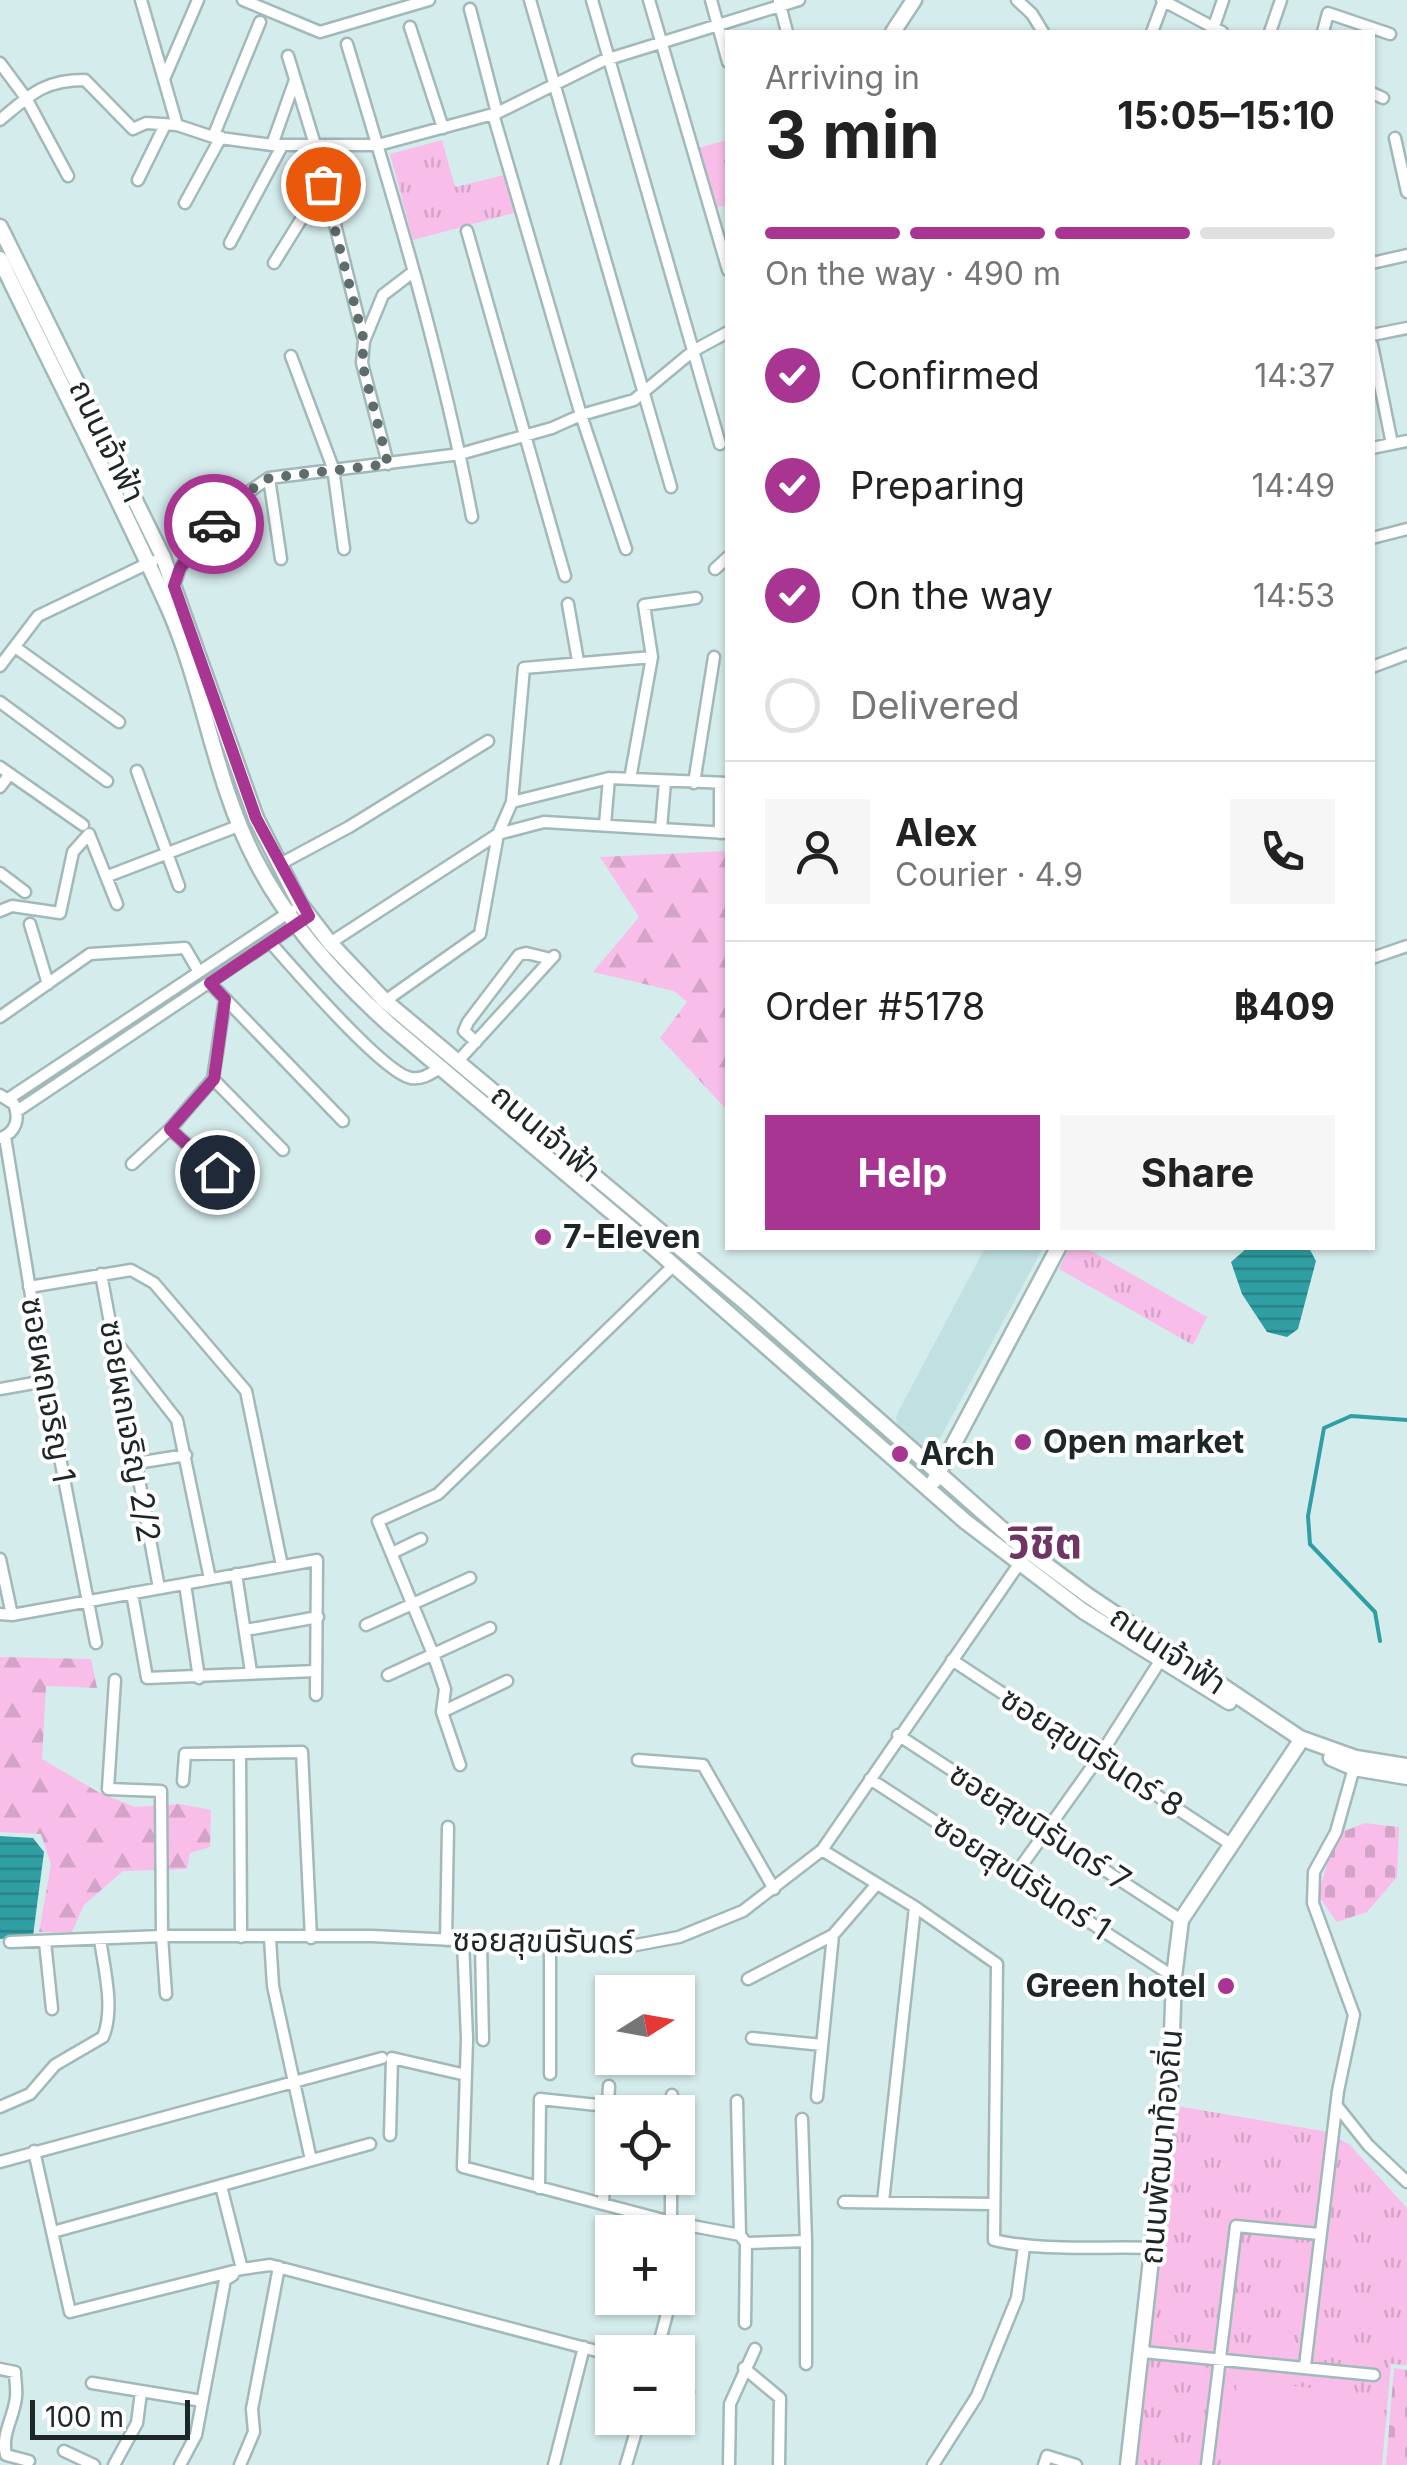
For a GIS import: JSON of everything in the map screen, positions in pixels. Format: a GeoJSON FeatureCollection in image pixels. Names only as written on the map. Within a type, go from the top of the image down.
{"type":"FeatureCollection","features":[{"type":"Feature","properties":{"kind":"main road"},"geometry":{"type":"LineString","coordinates":[[894,30],[914,0]]}},
{"type":"Feature","properties":{"kind":"main road","name":"ถนนเจ้าฟ้า"},"geometry":{"type":"LineString","coordinates":[[0,227],[164,557],[256,818],[280,864],[298,914],[385,1001],[748,1304],[1021,1546],[1300,1738],[1356,1758],[1407,1766]]}},
{"type":"Feature","properties":{"kind":"main road","name":"ถนนเจ้าฟ้า"},"geometry":{"type":"LineString","coordinates":[[0,259],[170,613],[255,860],[353,992],[674,1265],[929,1492],[1019,1564],[1160,1661],[1298,1745],[1354,1768],[1407,1776]]}},
{"type":"Feature","properties":{"kind":"main road"},"geometry":{"type":"LineString","coordinates":[[929,1492],[1057,1250]]}},
{"type":"Feature","properties":{"kind":"main road","name":"ถนนพัฒนาท้องถิ่น"},"geometry":{"type":"LineString","coordinates":[[1128,2465],[1170,2090],[1180,1920],[1298,1745]]}},
{"type":"Feature","properties":{"kind":"street"},"geometry":{"type":"LineString","coordinates":[[138,180],[171,125],[142,0]]}},
{"type":"Feature","properties":{"kind":"street"},"geometry":{"type":"LineString","coordinates":[[163,80],[198,0]]}},
{"type":"Feature","properties":{"kind":"street"},"geometry":{"type":"LineString","coordinates":[[243,0],[262,4],[320,32],[429,0]]}},
{"type":"Feature","properties":{"kind":"street"},"geometry":{"type":"LineString","coordinates":[[530,0],[671,487]]}},
{"type":"Feature","properties":{"kind":"street"},"geometry":{"type":"LineString","coordinates":[[592,0],[720,444]]}},
{"type":"Feature","properties":{"kind":"street"},"geometry":{"type":"LineString","coordinates":[[649,0],[725,260]]}},
{"type":"Feature","properties":{"kind":"street"},"geometry":{"type":"LineString","coordinates":[[710,0],[725,51]]}},
{"type":"Feature","properties":{"kind":"street"},"geometry":{"type":"LineString","coordinates":[[0,120],[26,98],[60,80],[85,80],[133,128],[146,123],[171,125],[277,146],[378,145],[495,113],[608,59],[779,2],[799,0]]}},
{"type":"Feature","properties":{"kind":"street"},"geometry":{"type":"LineString","coordinates":[[1016,0],[1043,30]]}},
{"type":"Feature","properties":{"kind":"street"},"geometry":{"type":"LineString","coordinates":[[1153,30],[1163,0],[1214,30]]}},
{"type":"Feature","properties":{"kind":"street"},"geometry":{"type":"LineString","coordinates":[[1216,30],[1224,0]]}},
{"type":"Feature","properties":{"kind":"street"},"geometry":{"type":"LineString","coordinates":[[1271,30],[1282,0]]}},
{"type":"Feature","properties":{"kind":"street"},"geometry":{"type":"LineString","coordinates":[[779,2],[787,30]]}},
{"type":"Feature","properties":{"kind":"street"},"geometry":{"type":"LineString","coordinates":[[470,9],[495,113],[581,415],[626,549]]}},
{"type":"Feature","properties":{"kind":"street"},"geometry":{"type":"LineString","coordinates":[[1324,30],[1328,13],[1390,34]]}},
{"type":"Feature","properties":{"kind":"street"},"geometry":{"type":"LineString","coordinates":[[186,203],[217,137],[260,22]]}},
{"type":"Feature","properties":{"kind":"street"},"geometry":{"type":"LineString","coordinates":[[410,28],[443,128]]}},
{"type":"Feature","properties":{"kind":"street"},"geometry":{"type":"LineString","coordinates":[[348,44],[413,272],[460,454],[472,517]]}},
{"type":"Feature","properties":{"kind":"street"},"geometry":{"type":"LineString","coordinates":[[288,56],[316,148],[364,341]]}},
{"type":"Feature","properties":{"kind":"street"},"geometry":{"type":"LineString","coordinates":[[0,63],[26,98],[68,176]]}},
{"type":"Feature","properties":{"kind":"street"},"geometry":{"type":"LineString","coordinates":[[230,243],[277,146],[295,79]]}},
{"type":"Feature","properties":{"kind":"street"},"geometry":{"type":"LineString","coordinates":[[1395,138],[1406,184]]}},
{"type":"Feature","properties":{"kind":"street"},"geometry":{"type":"LineString","coordinates":[[274,263],[323,184]]}},
{"type":"Feature","properties":{"kind":"street"},"geometry":{"type":"LineString","coordinates":[[467,230],[565,576]]}},
{"type":"Feature","properties":{"kind":"street"},"geometry":{"type":"LineString","coordinates":[[1375,262],[1407,256]]}},
{"type":"Feature","properties":{"kind":"street"},"geometry":{"type":"LineString","coordinates":[[388,464],[362,363],[364,341],[382,295],[413,272]]}},
{"type":"Feature","properties":{"kind":"street"},"geometry":{"type":"LineString","coordinates":[[1375,333],[1407,328]]}},
{"type":"Feature","properties":{"kind":"street"},"geometry":{"type":"LineString","coordinates":[[174,586],[180,568],[229,504],[269,478],[460,454],[552,428],[634,400],[693,351],[725,334]]}},
{"type":"Feature","properties":{"kind":"street"},"geometry":{"type":"LineString","coordinates":[[291,356],[333,468],[344,549]]}},
{"type":"Feature","properties":{"kind":"street"},"geometry":{"type":"LineString","coordinates":[[1375,361],[1392,444]]}},
{"type":"Feature","properties":{"kind":"street"},"geometry":{"type":"LineString","coordinates":[[1375,447],[1407,441]]}},
{"type":"Feature","properties":{"kind":"street"},"geometry":{"type":"LineString","coordinates":[[269,478],[281,559]]}},
{"type":"Feature","properties":{"kind":"street"},"geometry":{"type":"LineString","coordinates":[[1375,537],[1407,529]]}},
{"type":"Feature","properties":{"kind":"street"},"geometry":{"type":"LineString","coordinates":[[2,660],[38,616],[164,557]]}},
{"type":"Feature","properties":{"kind":"street"},"geometry":{"type":"LineString","coordinates":[[715,569],[725,559]]}},
{"type":"Feature","properties":{"kind":"street"},"geometry":{"type":"LineString","coordinates":[[630,779],[652,656],[644,605],[696,598]]}},
{"type":"Feature","properties":{"kind":"street"},"geometry":{"type":"LineString","coordinates":[[568,604],[578,661]]}},
{"type":"Feature","properties":{"kind":"street"},"geometry":{"type":"LineString","coordinates":[[15,646],[120,722]]}},
{"type":"Feature","properties":{"kind":"street"},"geometry":{"type":"LineString","coordinates":[[1375,666],[1407,654]]}},
{"type":"Feature","properties":{"kind":"street"},"geometry":{"type":"LineString","coordinates":[[385,1001],[480,934],[498,834],[512,802],[524,668],[652,656]]}},
{"type":"Feature","properties":{"kind":"street"},"geometry":{"type":"LineString","coordinates":[[694,783],[714,657]]}},
{"type":"Feature","properties":{"kind":"street"},"geometry":{"type":"LineString","coordinates":[[0,702],[108,781]]}},
{"type":"Feature","properties":{"kind":"street"},"geometry":{"type":"LineString","coordinates":[[280,864],[349,827],[488,741]]}},
{"type":"Feature","properties":{"kind":"street"},"geometry":{"type":"LineString","coordinates":[[136,770],[180,886]]}},
{"type":"Feature","properties":{"kind":"street"},"geometry":{"type":"LineString","coordinates":[[0,786],[5,771],[83,824]]}},
{"type":"Feature","properties":{"kind":"street"},"geometry":{"type":"LineString","coordinates":[[330,942],[498,834],[544,822],[724,833],[724,783],[608,778],[512,802]]}},
{"type":"Feature","properties":{"kind":"street"},"geometry":{"type":"LineString","coordinates":[[605,826],[608,778]]}},
{"type":"Feature","properties":{"kind":"street"},"geometry":{"type":"LineString","coordinates":[[661,828],[665,782]]}},
{"type":"Feature","properties":{"kind":"street"},"geometry":{"type":"LineString","coordinates":[[108,876],[241,825]]}},
{"type":"Feature","properties":{"kind":"street"},"geometry":{"type":"LineString","coordinates":[[0,910],[12,906],[60,913],[73,852],[90,834],[118,904]]}},
{"type":"Feature","properties":{"kind":"street"},"geometry":{"type":"LineString","coordinates":[[0,872],[25,892]]}},
{"type":"Feature","properties":{"kind":"street"},"geometry":{"type":"LineString","coordinates":[[16,1112],[270,942],[298,914]]}},
{"type":"Feature","properties":{"kind":"street"},"geometry":{"type":"LineString","coordinates":[[2,1137],[14,1129],[16,1112],[4,1097],[199,972],[298,914]]}},
{"type":"Feature","properties":{"kind":"street"},"geometry":{"type":"LineString","coordinates":[[30,924],[48,984]]}},
{"type":"Feature","properties":{"kind":"street"},"geometry":{"type":"LineString","coordinates":[[270,942],[398,1071],[408,1078],[417,1078],[440,1068]]}},
{"type":"Feature","properties":{"kind":"street"},"geometry":{"type":"LineString","coordinates":[[1375,957],[1407,946]]}},
{"type":"Feature","properties":{"kind":"street"},"geometry":{"type":"LineString","coordinates":[[0,1017],[90,954],[185,948],[199,972]]}},
{"type":"Feature","properties":{"kind":"street"},"geometry":{"type":"LineString","coordinates":[[459,1060],[476,1042],[553,957],[519,955],[468,1022],[464,1031],[476,1042]]}},
{"type":"Feature","properties":{"kind":"street"},"geometry":{"type":"LineString","coordinates":[[210,983],[343,1121]]}},
{"type":"Feature","properties":{"kind":"street"},"geometry":{"type":"LineString","coordinates":[[132,1164],[170,1129],[214,1079],[225,999]]}},
{"type":"Feature","properties":{"kind":"street"},"geometry":{"type":"LineString","coordinates":[[214,1079],[283,1150]]}},
{"type":"Feature","properties":{"kind":"street"},"geometry":{"type":"LineString","coordinates":[[170,1129],[217,1172]]}},
{"type":"Feature","properties":{"kind":"street","name":"ซอยผถเจริญ 1"},"geometry":{"type":"LineString","coordinates":[[2,1137],[96,1643]]}},
{"type":"Feature","properties":{"kind":"street"},"geometry":{"type":"LineString","coordinates":[[460,1765],[442,1712],[445,1690],[433,1654],[378,1521],[438,1494],[674,1265]]}},
{"type":"Feature","properties":{"kind":"street"},"geometry":{"type":"LineString","coordinates":[[29,1288],[131,1270],[154,1283],[246,1391],[282,1566]]}},
{"type":"Feature","properties":{"kind":"street","name":"ซอยผถเจริญ 2/2"},"geometry":{"type":"LineString","coordinates":[[101,1274],[158,1588]]}},
{"type":"Feature","properties":{"kind":"street"},"geometry":{"type":"LineString","coordinates":[[113,1338],[177,1420],[210,1579]]}},
{"type":"Feature","properties":{"kind":"street"},"geometry":{"type":"LineString","coordinates":[[0,1388],[45,1380]]}},
{"type":"Feature","properties":{"kind":"street"},"geometry":{"type":"LineString","coordinates":[[137,1464],[186,1455]]}},
{"type":"Feature","properties":{"kind":"street"},"geometry":{"type":"LineString","coordinates":[[392,1553],[421,1539]]}},
{"type":"Feature","properties":{"kind":"street"},"geometry":{"type":"LineString","coordinates":[[0,1558],[6,1614],[317,1560],[316,1695]]}},
{"type":"Feature","properties":{"kind":"street","name":"ซอยสุขนิรันดร์"},"geometry":{"type":"LineString","coordinates":[[10,1942],[162,1936],[446,1940],[620,1948],[678,1938],[743,1911],[822,1850],[1019,1564]]}},
{"type":"Feature","properties":{"kind":"street"},"geometry":{"type":"LineString","coordinates":[[236,1574],[250,1672]]}},
{"type":"Feature","properties":{"kind":"street"},"geometry":{"type":"LineString","coordinates":[[366,1625],[470,1578]]}},
{"type":"Feature","properties":{"kind":"street"},"geometry":{"type":"LineString","coordinates":[[184,1584],[200,1678]]}},
{"type":"Feature","properties":{"kind":"street"},"geometry":{"type":"LineString","coordinates":[[132,1593],[148,1678],[316,1671]]}},
{"type":"Feature","properties":{"kind":"street"},"geometry":{"type":"LineString","coordinates":[[246,1630],[318,1618]]}},
{"type":"Feature","properties":{"kind":"street"},"geometry":{"type":"LineString","coordinates":[[388,1675],[490,1628]]}},
{"type":"Feature","properties":{"kind":"street","name":"ซอยสุขนิรันดร์ 8"},"geometry":{"type":"LineString","coordinates":[[952,1660],[1232,1845]]}},
{"type":"Feature","properties":{"kind":"street"},"geometry":{"type":"LineString","coordinates":[[1017,1872],[1160,1661]]}},
{"type":"Feature","properties":{"kind":"street"},"geometry":{"type":"LineString","coordinates":[[115,1680],[108,1789],[161,1792],[166,1994]]}},
{"type":"Feature","properties":{"kind":"street"},"geometry":{"type":"LineString","coordinates":[[442,1712],[507,1682]]}},
{"type":"Feature","properties":{"kind":"street","name":"ซอยสุขนิรันดร์ 7"},"geometry":{"type":"LineString","coordinates":[[898,1735],[1180,1920]]}},
{"type":"Feature","properties":{"kind":"street"},"geometry":{"type":"LineString","coordinates":[[183,1780],[185,1754],[302,1752],[310,1938]]}},
{"type":"Feature","properties":{"kind":"street"},"geometry":{"type":"LineString","coordinates":[[240,1753],[241,1937]]}},
{"type":"Feature","properties":{"kind":"street"},"geometry":{"type":"LineString","coordinates":[[638,1760],[702,1765],[774,1889]]}},
{"type":"Feature","properties":{"kind":"street"},"geometry":{"type":"LineString","coordinates":[[1306,2366],[1336,2105],[1354,2015],[1313,1903],[1314,1872],[1336,1832],[1354,1768]]}},
{"type":"Feature","properties":{"kind":"street","name":"ซอยสุขนิรันดร์ 1"},"geometry":{"type":"LineString","coordinates":[[870,1779],[1174,1977]]}},
{"type":"Feature","properties":{"kind":"street"},"geometry":{"type":"LineString","coordinates":[[446,1940],[448,1827]]}},
{"type":"Feature","properties":{"kind":"street"},"geometry":{"type":"LineString","coordinates":[[822,1850],[915,1907],[997,1964],[994,2240],[1024,2247],[1152,2248]]}},
{"type":"Feature","properties":{"kind":"street"},"geometry":{"type":"LineString","coordinates":[[748,1979],[833,1936],[877,1884]]}},
{"type":"Feature","properties":{"kind":"street"},"geometry":{"type":"LineString","coordinates":[[882,2202],[915,1907]]}},
{"type":"Feature","properties":{"kind":"street"},"geometry":{"type":"LineString","coordinates":[[816,2098],[833,1936]]}},
{"type":"Feature","properties":{"kind":"street"},"geometry":{"type":"LineString","coordinates":[[270,1938],[274,1986],[311,2160]]}},
{"type":"Feature","properties":{"kind":"street"},"geometry":{"type":"LineString","coordinates":[[0,2108],[30,2094],[55,2065],[103,2036],[108,2005],[100,1939]]}},
{"type":"Feature","properties":{"kind":"street"},"geometry":{"type":"LineString","coordinates":[[463,1941],[463,2166],[647,2215]]}},
{"type":"Feature","properties":{"kind":"street"},"geometry":{"type":"LineString","coordinates":[[45,1942],[52,2009]]}},
{"type":"Feature","properties":{"kind":"street"},"geometry":{"type":"LineString","coordinates":[[481,1943],[482,2040]]}},
{"type":"Feature","properties":{"kind":"street"},"geometry":{"type":"LineString","coordinates":[[550,1945],[550,2074]]}},
{"type":"Feature","properties":{"kind":"street"},"geometry":{"type":"LineString","coordinates":[[752,2038],[822,2045]]}},
{"type":"Feature","properties":{"kind":"street"},"geometry":{"type":"LineString","coordinates":[[0,2162],[382,2058]]}},
{"type":"Feature","properties":{"kind":"street"},"geometry":{"type":"LineString","coordinates":[[390,2135],[392,2058],[466,2075]]}},
{"type":"Feature","properties":{"kind":"street"},"geometry":{"type":"LineString","coordinates":[[608,2086],[608,2095]]}},
{"type":"Feature","properties":{"kind":"street"},"geometry":{"type":"LineString","coordinates":[[539,2188],[540,2099],[595,2105]]}},
{"type":"Feature","properties":{"kind":"street"},"geometry":{"type":"LineString","coordinates":[[737,2101],[745,2323]]}},
{"type":"Feature","properties":{"kind":"street"},"geometry":{"type":"LineString","coordinates":[[1336,2105],[1368,2146],[1407,2182]]}},
{"type":"Feature","properties":{"kind":"street"},"geometry":{"type":"LineString","coordinates":[[802,2119],[806,2364]]}},
{"type":"Feature","properties":{"kind":"street"},"geometry":{"type":"LineString","coordinates":[[53,2232],[370,2144]]}},
{"type":"Feature","properties":{"kind":"street"},"geometry":{"type":"LineString","coordinates":[[34,2151],[70,2312],[242,2269],[279,2268],[595,2351]]}},
{"type":"Feature","properties":{"kind":"street"},"geometry":{"type":"LineString","coordinates":[[221,2186],[242,2269]]}},
{"type":"Feature","properties":{"kind":"street"},"geometry":{"type":"LineString","coordinates":[[603,2195],[603,2203]]}},
{"type":"Feature","properties":{"kind":"street"},"geometry":{"type":"LineString","coordinates":[[844,2202],[993,2204]]}},
{"type":"Feature","properties":{"kind":"street"},"geometry":{"type":"LineString","coordinates":[[1207,2465],[1236,2226],[1319,2234]]}},
{"type":"Feature","properties":{"kind":"street"},"geometry":{"type":"LineString","coordinates":[[695,2228],[743,2239],[806,2241]]}},
{"type":"Feature","properties":{"kind":"street"},"geometry":{"type":"LineString","coordinates":[[933,2465],[977,2396],[1017,2298],[1024,2247]]}},
{"type":"Feature","properties":{"kind":"street"},"geometry":{"type":"LineString","coordinates":[[240,2465],[254,2432],[252,2409],[279,2268]]}},
{"type":"Feature","properties":{"kind":"street"},"geometry":{"type":"LineString","coordinates":[[180,2465],[196,2435],[226,2280],[242,2269]]}},
{"type":"Feature","properties":{"kind":"street"},"geometry":{"type":"LineString","coordinates":[[554,2465],[584,2347]]}},
{"type":"Feature","properties":{"kind":"street"},"geometry":{"type":"LineString","coordinates":[[729,2465],[730,2404],[756,2348]]}},
{"type":"Feature","properties":{"kind":"street"},"geometry":{"type":"LineString","coordinates":[[1142,2352],[1374,2376]]}},
{"type":"Feature","properties":{"kind":"street"},"geometry":{"type":"LineString","coordinates":[[744,2368],[780,2398],[779,2465]]}},
{"type":"Feature","properties":{"kind":"street"},"geometry":{"type":"LineString","coordinates":[[0,2370],[14,2372],[17,2394],[2,2433],[6,2455],[29,2461]]}},
{"type":"Feature","properties":{"kind":"street"},"geometry":{"type":"LineString","coordinates":[[92,2383],[202,2401]]}},
{"type":"Feature","properties":{"kind":"street"},"geometry":{"type":"LineString","coordinates":[[114,2465],[137,2423],[140,2392]]}},
{"type":"Feature","properties":{"kind":"street"},"geometry":{"type":"LineString","coordinates":[[626,2465],[635,2435]]}},
{"type":"Feature","properties":{"kind":"street"},"geometry":{"type":"LineString","coordinates":[[64,2450],[94,2465]]}},
{"type":"Feature","properties":{"kind":"street"},"geometry":{"type":"LineString","coordinates":[[1044,2465],[1047,2456],[1076,2465]]}},
{"type":"Feature","properties":{"kind":"shaded area"},"geometry":{"type":"Polygon","coordinates":[[[984,1250],[1042,1250],[932,1453],[898,1430],[896,1416],[984,1250]]]}},
{"type":"Feature","properties":{"kind":"green space"},"geometry":{"type":"Polygon","coordinates":[[[442,140],[455,187],[504,175],[514,213],[413,240],[390,154],[442,140]]]}},
{"type":"Feature","properties":{"kind":"green space"},"geometry":{"type":"Polygon","coordinates":[[[725,141],[725,205],[714,208],[698,148],[725,141]]]}},
{"type":"Feature","properties":{"kind":"green space"},"geometry":{"type":"Polygon","coordinates":[[[725,851],[725,1108],[660,1038],[687,1002],[674,991],[593,972],[639,917],[600,857],[725,851]]]}},
{"type":"Feature","properties":{"kind":"green space"},"geometry":{"type":"Polygon","coordinates":[[[1068,1250],[1090,1250],[1207,1317],[1193,1345],[1059,1269],[1068,1250]]]}},
{"type":"Feature","properties":{"kind":"green space"},"geometry":{"type":"Polygon","coordinates":[[[0,1657],[91,1659],[97,1688],[46,1686],[42,1759],[100,1793],[135,1807],[180,1804],[211,1810],[210,1847],[190,1853],[187,1869],[123,1871],[84,1905],[72,1932],[39,1932],[51,1864],[41,1834],[0,1832],[0,1657]]]}},
{"type":"Feature","properties":{"kind":"green space"},"geometry":{"type":"Polygon","coordinates":[[[1365,1823],[1399,1827],[1397,1877],[1367,1912],[1337,1922],[1318,1896],[1330,1853],[1342,1832],[1365,1823]]]}},
{"type":"Feature","properties":{"kind":"green space"},"geometry":{"type":"Polygon","coordinates":[[[1177,2106],[1323,2131],[1349,2144],[1407,2208],[1407,2365],[1391,2364],[1382,2465],[1137,2465],[1177,2106]]]}},
{"type":"Feature","properties":{"kind":"green space"},"geometry":{"type":"Polygon","coordinates":[[[1394,2368],[1407,2370],[1407,2465],[1386,2465],[1394,2368]]]}},
{"type":"Feature","properties":{"kind":"green space"},"geometry":{"type":"Polygon","coordinates":[[[1237,2380],[1384,2396],[1377,2465],[1229,2465],[1237,2380]]]}},
{"type":"Feature","properties":{"kind":"water"},"geometry":{"type":"Polygon","coordinates":[[[1245,1250],[1310,1250],[1316,1261],[1298,1329],[1287,1337],[1267,1332],[1242,1294],[1231,1262],[1245,1250]]]}},
{"type":"Feature","properties":{"kind":"water"},"geometry":{"type":"Polygon","coordinates":[[[0,1836],[33,1838],[44,1852],[33,1936],[0,1939],[0,1836]]]}},
{"type":"Feature","properties":{"kind":"waterway"},"geometry":{"type":"LineString","coordinates":[[1380,1641],[1375,1612],[1310,1544],[1308,1516],[1324,1428],[1351,1416],[1407,1420]]}},
{"type":"Feature","properties":{"kind":"way so far"},"geometry":{"type":"LineString","coordinates":[[214,524],[229,504],[269,478],[388,464],[362,363],[364,341],[323,184]]}},
{"type":"Feature","properties":{"kind":"place","name":"7-Eleven"},"geometry":{"type":"Point","coordinates":[543,1237]}},
{"type":"Feature","properties":{"kind":"place","name":"Open market"},"geometry":{"type":"Point","coordinates":[1023,1442]}},
{"type":"Feature","properties":{"kind":"place","name":"Arch"},"geometry":{"type":"Point","coordinates":[900,1454]}},
{"type":"Feature","properties":{"kind":"place","name":"Green hotel"},"geometry":{"type":"Point","coordinates":[1226,1986]}},
{"type":"Feature","properties":{"kind":"district","name":"วิชิต"},"geometry":{"type":"Point","coordinates":[1045,1543]}},
{"type":"Feature","properties":{"kind":"route"},"geometry":{"type":"LineString","coordinates":[[214,524],[180,568],[174,586],[256,818],[309,916],[210,983],[225,999],[214,1079],[170,1129],[217,1172]]}}]}
